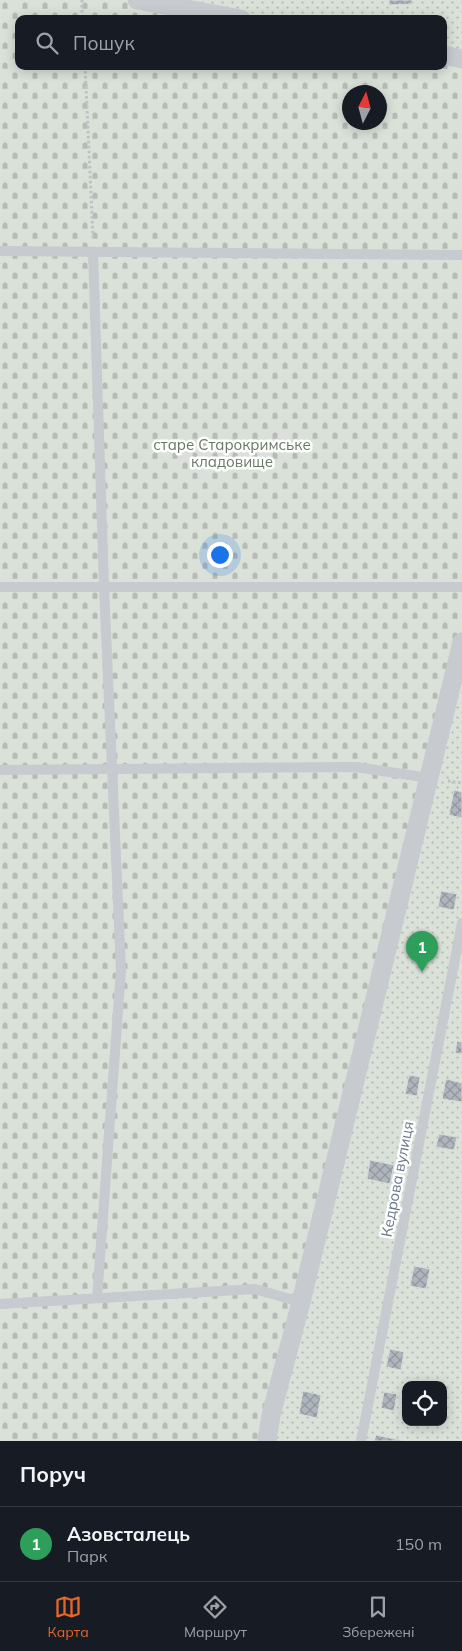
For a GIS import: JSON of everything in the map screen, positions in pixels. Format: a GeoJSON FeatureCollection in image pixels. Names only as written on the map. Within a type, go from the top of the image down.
{"type":"FeatureCollection","features":[{"type":"Feature","properties":{"kind":"street"},"geometry":{"type":"LineString","coordinates":[[137,0],[219,15]]}},
{"type":"Feature","properties":{"kind":"street"},"geometry":{"type":"LineString","coordinates":[[447,56],[462,59]]}},
{"type":"Feature","properties":{"kind":"street"},"geometry":{"type":"LineString","coordinates":[[267,1441],[271,1414],[301,1302],[462,642]]}},
{"type":"Feature","properties":{"kind":"lane"},"geometry":{"type":"LineString","coordinates":[[0,252],[462,255]]}},
{"type":"Feature","properties":{"kind":"lane"},"geometry":{"type":"LineString","coordinates":[[93,252],[104,587],[121,970],[97,1298]]}},
{"type":"Feature","properties":{"kind":"lane"},"geometry":{"type":"LineString","coordinates":[[0,586],[462,587]]}},
{"type":"Feature","properties":{"kind":"lane"},"geometry":{"type":"LineString","coordinates":[[0,770],[356,767],[429,778]]}},
{"type":"Feature","properties":{"kind":"lane","name":"Кедрова вулиця"},"geometry":{"type":"LineString","coordinates":[[361,1441],[462,923]]}},
{"type":"Feature","properties":{"kind":"lane"},"geometry":{"type":"LineString","coordinates":[[0,1304],[255,1289],[301,1302]]}},
{"type":"Feature","properties":{"kind":"path"},"geometry":{"type":"LineString","coordinates":[[82,0],[82,15]]}},
{"type":"Feature","properties":{"kind":"path"},"geometry":{"type":"LineString","coordinates":[[85,70],[93,252]]}},
{"type":"Feature","properties":{"kind":"green space","name":"старе Старокримське кладовище"},"geometry":{"type":"Polygon","coordinates":[[[0,0],[137,0],[219,15],[15,15],[15,70],[447,70],[447,56],[462,59],[462,641],[267,1441],[0,1441],[0,0]]]}},
{"type":"Feature","properties":{"kind":"green space"},"geometry":{"type":"Polygon","coordinates":[[[137,0],[462,0],[462,59],[447,56],[447,15],[219,15],[137,0]]]}},
{"type":"Feature","properties":{"kind":"green space"},"geometry":{"type":"Polygon","coordinates":[[[462,641],[462,1441],[267,1441],[462,641]]]}},
{"type":"Feature","properties":{"kind":"building"},"geometry":{"type":"Polygon","coordinates":[[[389,0],[412,0],[412,4],[389,5],[389,0]]]}},
{"type":"Feature","properties":{"kind":"building"},"geometry":{"type":"Polygon","coordinates":[[[454,790],[462,792],[462,818],[449,815],[454,790]]]}},
{"type":"Feature","properties":{"kind":"building"},"geometry":{"type":"Polygon","coordinates":[[[441,891],[457,894],[454,910],[438,907],[441,891]]]}},
{"type":"Feature","properties":{"kind":"building"},"geometry":{"type":"Polygon","coordinates":[[[457,1041],[462,1042],[462,1054],[455,1053],[457,1041]]]}},
{"type":"Feature","properties":{"kind":"building"},"geometry":{"type":"Polygon","coordinates":[[[409,1075],[420,1077],[417,1096],[405,1094],[409,1075]]]}},
{"type":"Feature","properties":{"kind":"building"},"geometry":{"type":"Polygon","coordinates":[[[446,1079],[462,1083],[462,1102],[442,1099],[446,1079]]]}},
{"type":"Feature","properties":{"kind":"building"},"geometry":{"type":"Polygon","coordinates":[[[439,1134],[457,1137],[454,1150],[436,1147],[439,1134]]]}},
{"type":"Feature","properties":{"kind":"building"},"geometry":{"type":"Polygon","coordinates":[[[370,1160],[394,1165],[390,1184],[367,1179],[370,1160]]]}},
{"type":"Feature","properties":{"kind":"building"},"geometry":{"type":"Polygon","coordinates":[[[414,1266],[430,1269],[426,1289],[410,1286],[414,1266]]]}},
{"type":"Feature","properties":{"kind":"building"},"geometry":{"type":"Polygon","coordinates":[[[390,1349],[404,1352],[401,1370],[386,1367],[390,1349]]]}},
{"type":"Feature","properties":{"kind":"building"},"geometry":{"type":"Polygon","coordinates":[[[303,1391],[321,1395],[317,1418],[299,1414],[303,1391]]]}},
{"type":"Feature","properties":{"kind":"building"},"geometry":{"type":"Polygon","coordinates":[[[384,1392],[397,1394],[394,1411],[381,1408],[384,1392]]]}},
{"type":"Feature","properties":{"kind":"building"},"geometry":{"type":"Polygon","coordinates":[[[376,1435],[404,1441],[374,1441],[376,1435]]]}},
{"type":"Feature","properties":{"kind":"place","name":"Азовсталець"},"geometry":{"type":"Point","coordinates":[422,972]}}]}
